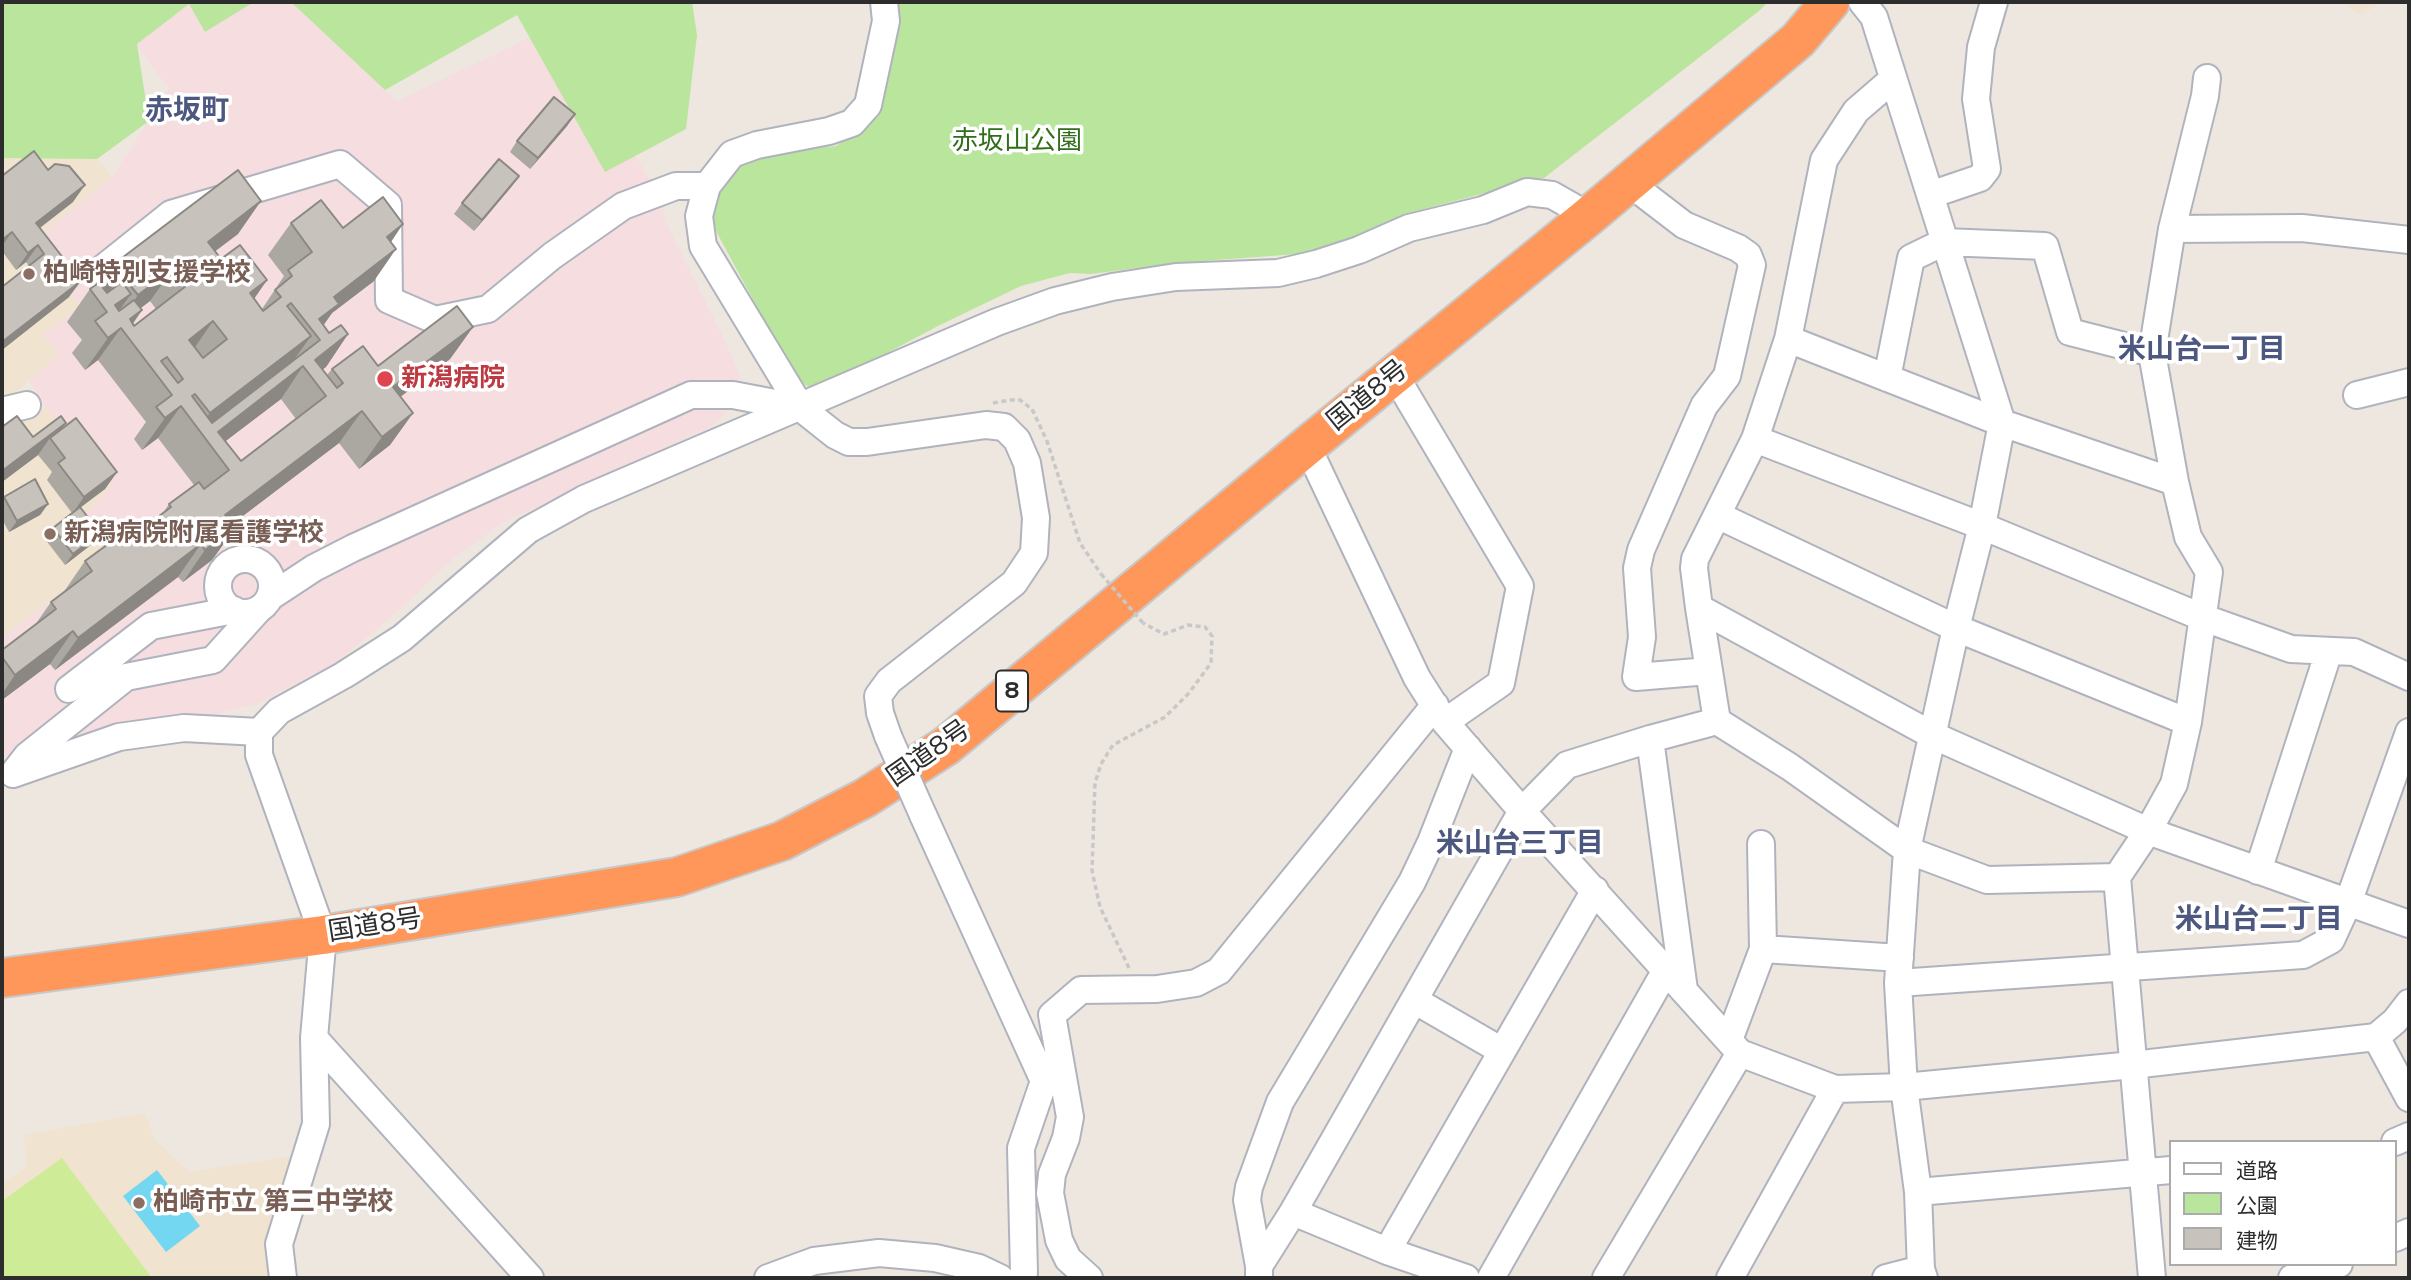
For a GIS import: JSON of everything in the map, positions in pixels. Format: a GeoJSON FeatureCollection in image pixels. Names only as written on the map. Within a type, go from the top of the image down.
{"type":"FeatureCollection","features":[{"type":"Feature","properties":{"kind":"highway","name":"国道8号"},"geometry":{"type":"LineString","coordinates":[[2,978],[323,934],[677,877],[782,841],[865,798],[946,746],[1394,374],[1589,216],[1798,40],[1830,2]]}},
{"type":"Feature","properties":{"kind":"street"},"geometry":{"type":"LineString","coordinates":[[884,2],[886,21],[868,104],[852,123],[829,131],[757,145],[732,154],[707,186],[699,216],[703,246],[800,408],[835,435],[849,442],[867,443],[986,425],[1004,428],[1017,440],[1027,463],[1036,518],[1034,553],[1014,583],[889,681],[878,696],[880,713],[888,736],[1044,1081],[1021,1148],[1024,1273],[1021,1278]]}},
{"type":"Feature","properties":{"kind":"street"},"geometry":{"type":"LineString","coordinates":[[1862,2],[1874,17],[2002,423],[1982,526],[1956,628],[1908,850],[1899,971],[1905,1087],[1918,1192],[1923,1273],[1886,1278]]}},
{"type":"Feature","properties":{"kind":"street"},"geometry":{"type":"LineString","coordinates":[[1930,195],[1980,178],[1987,169],[1976,99],[1981,47],[1994,2]]}},
{"type":"Feature","properties":{"kind":"street"},"geometry":{"type":"LineString","coordinates":[[2152,1278],[2117,877],[2148,831],[2174,784],[2188,722],[2204,618],[2209,572],[2188,537],[2175,482],[2152,353],[2172,229],[2205,96],[2207,78]]}},
{"type":"Feature","properties":{"kind":"street"},"geometry":{"type":"LineString","coordinates":[[1717,721],[1699,608],[1695,559],[1755,439],[1788,339],[1824,160],[1856,111],[1893,79]]}},
{"type":"Feature","properties":{"kind":"street"},"geometry":{"type":"LineString","coordinates":[[101,270],[171,214],[340,164],[388,205],[389,300],[435,320],[488,309],[552,256],[623,206],[676,186],[707,186]]}},
{"type":"Feature","properties":{"kind":"street"},"geometry":{"type":"LineString","coordinates":[[1628,182],[1684,225],[1738,248],[1748,255],[1752,265],[1727,376],[1704,406],[1641,551],[1637,568],[1642,637],[1636,677],[1709,671]]}},
{"type":"Feature","properties":{"kind":"street"},"geometry":{"type":"LineString","coordinates":[[283,1278],[279,1244],[316,1124],[314,1038],[323,934],[259,755],[259,732],[279,711],[344,676],[402,638],[528,530],[584,499],[997,322],[1055,301],[1112,287],[1176,277],[1278,273],[1359,250],[1409,228],[1483,210],[1527,192],[1552,195],[1589,216]]}},
{"type":"Feature","properties":{"kind":"street"},"geometry":{"type":"LineString","coordinates":[[2172,229],[2302,228],[2409,240]]}},
{"type":"Feature","properties":{"kind":"street"},"geometry":{"type":"LineString","coordinates":[[1887,378],[1911,258],[1944,242],[2045,246],[2070,332],[2152,353]]}},
{"type":"Feature","properties":{"kind":"street"},"geometry":{"type":"LineString","coordinates":[[1788,339],[2002,423],[2175,482]]}},
{"type":"Feature","properties":{"kind":"street"},"geometry":{"type":"LineString","coordinates":[[1089,1278],[1068,1259],[1059,1240],[1050,1193],[1052,1174],[1066,1138],[1070,1117],[1052,1015],[1081,990],[1157,989],[1196,983],[1219,971],[1440,714],[1502,683],[1520,586],[1394,374]]}},
{"type":"Feature","properties":{"kind":"street"},"geometry":{"type":"LineString","coordinates":[[2357,395],[2409,382]]}},
{"type":"Feature","properties":{"kind":"street"},"geometry":{"type":"LineString","coordinates":[[7,776],[27,756],[126,677],[213,660],[238,605],[353,548],[691,395],[733,395],[800,408]]}},
{"type":"Feature","properties":{"kind":"street"},"geometry":{"type":"LineString","coordinates":[[1755,439],[1982,526],[2204,618],[2291,649],[2354,652],[2409,677]]}},
{"type":"Feature","properties":{"kind":"street"},"geometry":{"type":"LineString","coordinates":[[1307,446],[1416,678],[1440,714],[1522,810],[1735,1046],[1835,1089],[1905,1087],[2133,1065],[2376,1037],[2395,1021],[2409,1003]]}},
{"type":"Feature","properties":{"kind":"street"},"geometry":{"type":"LineString","coordinates":[[1717,515],[1956,628],[2188,722]]}},
{"type":"Feature","properties":{"kind":"street"},"geometry":{"type":"LineString","coordinates":[[238,605],[221,575],[232,563],[251,555],[262,555],[314,568]]}},
{"type":"Feature","properties":{"kind":"street"},"geometry":{"type":"LineString","coordinates":[[69,689],[151,626],[238,605],[272,589],[269,573],[257,562],[240,560]]}},
{"type":"Feature","properties":{"kind":"street"},"geometry":{"type":"LineString","coordinates":[[1699,608],[1932,736],[2148,831],[2409,923]]}},
{"type":"Feature","properties":{"kind":"street"},"geometry":{"type":"LineString","coordinates":[[2258,871],[2329,651]]}},
{"type":"Feature","properties":{"kind":"street"},"geometry":{"type":"LineString","coordinates":[[1259,1272],[1522,810],[1567,765],[1717,721],[1790,767],[1908,850],[1987,880],[2117,877]]}},
{"type":"Feature","properties":{"kind":"street"},"geometry":{"type":"LineString","coordinates":[[7,776],[119,737],[184,728],[259,732]]}},
{"type":"Feature","properties":{"kind":"street"},"geometry":{"type":"LineString","coordinates":[[1763,948],[1899,971],[2125,968],[2303,956],[2331,940],[2348,903],[2409,732]]}},
{"type":"Feature","properties":{"kind":"street"},"geometry":{"type":"LineString","coordinates":[[1650,739],[1684,990]]}},
{"type":"Feature","properties":{"kind":"street"},"geometry":{"type":"LineString","coordinates":[[1259,1272],[1247,1200],[1249,1187],[1280,1102],[1412,881],[1431,842],[1468,748]]}},
{"type":"Feature","properties":{"kind":"street"},"geometry":{"type":"LineString","coordinates":[[1606,1278],[1735,1046],[1763,948],[1761,844]]}},
{"type":"Feature","properties":{"kind":"street"},"geometry":{"type":"LineString","coordinates":[[1387,1251],[1595,890]]}},
{"type":"Feature","properties":{"kind":"street"},"geometry":{"type":"LineString","coordinates":[[1491,1278],[1666,970]]}},
{"type":"Feature","properties":{"kind":"street"},"geometry":{"type":"LineString","coordinates":[[1414,1000],[1502,1051]]}},
{"type":"Feature","properties":{"kind":"street"},"geometry":{"type":"LineString","coordinates":[[2376,1037],[2409,1098]]}},
{"type":"Feature","properties":{"kind":"street"},"geometry":{"type":"LineString","coordinates":[[314,1038],[530,1278]]}},
{"type":"Feature","properties":{"kind":"street"},"geometry":{"type":"LineString","coordinates":[[1730,1278],[1835,1089]]}},
{"type":"Feature","properties":{"kind":"street"},"geometry":{"type":"LineString","coordinates":[[1918,1192],[2170,1170]]}},
{"type":"Feature","properties":{"kind":"street"},"geometry":{"type":"LineString","coordinates":[[1293,1212],[1387,1251],[1466,1278]]}},
{"type":"Feature","properties":{"kind":"street"},"geometry":{"type":"LineString","coordinates":[[768,1278],[814,1261],[879,1253],[934,1258],[979,1268],[1000,1278]]}},
{"type":"Feature","properties":{"kind":"street"},"geometry":{"type":"LineString","coordinates":[[2292,1278],[2332,1266]]}},
{"type":"Feature","properties":{"kind":"path"},"geometry":{"type":"LineString","coordinates":[[1101,574],[1143,623],[1164,634],[1188,625],[1205,627],[1212,636],[1211,663],[1189,693],[1165,717],[1114,745],[1101,764],[1096,783],[1092,871],[1100,907],[1139,989]]}},
{"type":"Feature","properties":{"kind":"shaded area","name":"新潟病院"},"geometry":{"type":"Polygon","coordinates":[[[254,2],[291,2],[397,101],[554,26],[661,197],[665,220],[740,376],[724,415],[712,426],[502,523],[453,559],[390,618],[338,661],[257,704],[203,717],[119,723],[2,757],[2,638],[112,553],[83,515],[112,487],[46,408],[29,381],[59,355],[43,335],[80,306],[31,243],[112,177],[169,89],[136,44],[189,4],[205,32],[254,2]]]}},
{"type":"Feature","properties":{"kind":"shaded area"},"geometry":{"type":"Polygon","coordinates":[[[2341,2],[2382,2],[2361,15],[2341,2]]]}},
{"type":"Feature","properties":{"kind":"shaded area","name":"柏崎特別支援学校"},"geometry":{"type":"Polygon","coordinates":[[[2,145],[97,159],[112,177],[31,243],[80,306],[59,355],[13,395],[2,398],[2,145]]]}},
{"type":"Feature","properties":{"kind":"shaded area","name":"新潟病院附属看護学校"},"geometry":{"type":"Polygon","coordinates":[[[46,408],[113,487],[112,553],[2,638],[2,421],[46,408]]]}},
{"type":"Feature","properties":{"kind":"shaded area","name":"柏崎市立 第三中学校"},"geometry":{"type":"Polygon","coordinates":[[[145,1113],[154,1139],[189,1172],[290,1156],[271,1223],[271,1278],[2,1278],[2,1184],[27,1166],[24,1135],[145,1113]]]}},
{"type":"Feature","properties":{"kind":"green space"},"geometry":{"type":"Polygon","coordinates":[[[2,2],[254,2],[205,32],[189,4],[137,44],[149,121],[97,159],[2,158],[2,2]]]}},
{"type":"Feature","properties":{"kind":"green space"},"geometry":{"type":"Polygon","coordinates":[[[291,2],[692,2],[697,35],[686,129],[605,172],[517,15],[385,90],[291,2]]]}},
{"type":"Feature","properties":{"kind":"green space","name":"赤坂山公園"},"geometry":{"type":"Polygon","coordinates":[[[897,2],[1768,2],[1544,178],[1404,214],[1350,240],[1298,254],[1175,263],[1091,274],[1070,273],[1021,286],[815,391],[796,379],[717,233],[713,219],[715,193],[730,172],[756,154],[836,146],[878,117],[889,77],[897,2]]]}},
{"type":"Feature","properties":{"kind":"green space"},"geometry":{"type":"Polygon","coordinates":[[[62,1158],[152,1278],[2,1278],[2,1201],[62,1158]]]}},
{"type":"Feature","properties":{"kind":"water"},"geometry":{"type":"Polygon","coordinates":[[[157,1170],[200,1226],[166,1252],[123,1196],[157,1170]]]}},
{"type":"Feature","properties":{"kind":"building"},"geometry":{"type":"Polygon","coordinates":[[[554,97],[575,114],[538,158],[517,141],[554,97]]]}},
{"type":"Feature","properties":{"kind":"building"},"geometry":{"type":"Polygon","coordinates":[[[34,151],[48,170],[55,164],[69,166],[85,185],[36,223],[81,281],[2,342],[2,287],[44,254],[38,245],[28,253],[12,232],[2,240],[2,176],[34,151]]]}},
{"type":"Feature","properties":{"kind":"building"},"geometry":{"type":"Polygon","coordinates":[[[499,159],[519,176],[482,220],[462,203],[499,159]]]}},
{"type":"Feature","properties":{"kind":"building"},"geometry":{"type":"Polygon","coordinates":[[[238,170],[261,201],[208,242],[221,259],[240,245],[267,280],[250,293],[263,311],[281,297],[275,290],[292,276],[288,270],[312,252],[291,223],[321,200],[343,228],[383,197],[403,224],[387,237],[396,249],[334,297],[339,304],[319,319],[329,333],[341,325],[348,334],[315,360],[337,388],[343,383],[332,369],[363,346],[378,366],[457,306],[473,327],[393,387],[413,413],[382,437],[362,411],[225,515],[235,528],[205,550],[201,544],[78,638],[73,631],[15,675],[2,657],[2,650],[56,609],[51,602],[92,571],[85,561],[115,539],[120,546],[199,482],[204,489],[229,470],[181,406],[165,418],[156,407],[172,395],[121,328],[108,338],[95,321],[107,312],[90,289],[117,269],[114,264],[238,170]],[[173,269],[138,295],[121,274],[103,288],[107,293],[122,282],[131,294],[115,305],[119,311],[134,300],[142,310],[130,319],[134,326],[186,286],[173,269]],[[291,303],[287,306],[311,336],[210,413],[195,394],[192,396],[212,423],[320,340],[291,303]],[[213,321],[189,340],[203,358],[227,339],[213,321]],[[167,357],[161,361],[178,383],[183,379],[167,357]],[[303,366],[218,432],[241,461],[326,396],[303,366]]]}},
{"type":"Feature","properties":{"kind":"building"},"geometry":{"type":"Polygon","coordinates":[[[17,416],[33,437],[61,416],[66,423],[2,471],[2,427],[17,416]]]}},
{"type":"Feature","properties":{"kind":"building"},"geometry":{"type":"Polygon","coordinates":[[[76,418],[117,472],[84,497],[58,463],[65,458],[50,438],[76,418]]]}},
{"type":"Feature","properties":{"kind":"building"},"geometry":{"type":"Polygon","coordinates":[[[35,479],[48,504],[17,521],[4,497],[35,479]]]}},
{"type":"Feature","properties":{"kind":"building"},"geometry":{"type":"Polygon","coordinates":[[[80,507],[100,533],[73,554],[53,528],[80,507]]]}},
{"type":"Feature","properties":{"kind":"place","name":"柏崎特別支援学校"},"geometry":{"type":"Point","coordinates":[29,274]}},
{"type":"Feature","properties":{"kind":"place","name":"新潟病院"},"geometry":{"type":"Point","coordinates":[385,379]}},
{"type":"Feature","properties":{"kind":"place","name":"新潟病院附属看護学校"},"geometry":{"type":"Point","coordinates":[50,534]}},
{"type":"Feature","properties":{"kind":"place","name":"柏崎市立 第三中学校"},"geometry":{"type":"Point","coordinates":[139,1203]}},
{"type":"Feature","properties":{"kind":"district","name":"赤坂町"},"geometry":{"type":"Point","coordinates":[187,111]}},
{"type":"Feature","properties":{"kind":"district","name":"米山台一丁目"},"geometry":{"type":"Point","coordinates":[2202,350]}},
{"type":"Feature","properties":{"kind":"district","name":"米山台三丁目"},"geometry":{"type":"Point","coordinates":[1520,844]}},
{"type":"Feature","properties":{"kind":"district","name":"米山台二丁目"},"geometry":{"type":"Point","coordinates":[2259,920]}}]}
